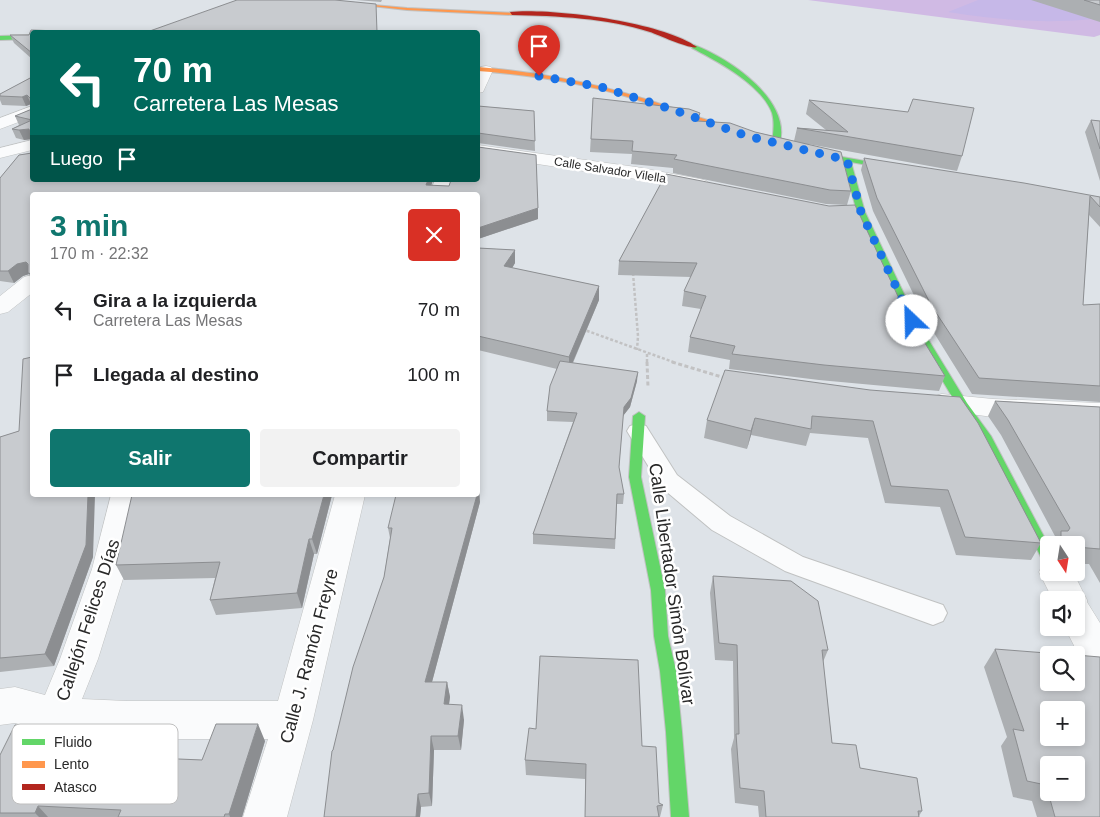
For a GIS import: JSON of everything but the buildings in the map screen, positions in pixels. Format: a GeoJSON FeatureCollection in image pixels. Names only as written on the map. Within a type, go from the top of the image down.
{"type":"FeatureCollection","features":[{"type":"Feature","properties":{"kind":"street"},"geometry":{"type":"LineString","coordinates":[[320,0],[397,8],[524,13],[594,20],[665,34],[720,59],[759,91],[775,111],[780,145],[847,160],[915,171]]}},
{"type":"Feature","properties":{"kind":"street"},"geometry":{"type":"LineString","coordinates":[[0,38],[30,37]]}},
{"type":"Feature","properties":{"kind":"street"},"geometry":{"type":"LineString","coordinates":[[482,69],[572,81],[601,87],[747,136]]}},
{"type":"Feature","properties":{"kind":"street"},"geometry":{"type":"LineString","coordinates":[[0,124],[30,112]]}},
{"type":"Feature","properties":{"kind":"street"},"geometry":{"type":"LineString","coordinates":[[0,153],[30,146]]}},
{"type":"Feature","properties":{"kind":"street","name":"Calle Salvador Vilella"},"geometry":{"type":"LineString","coordinates":[[480,150],[636,173],[720,189]]}},
{"type":"Feature","properties":{"kind":"street"},"geometry":{"type":"LineString","coordinates":[[847,160],[852,212],[912,321],[962,405],[986,436],[1040,541]]}},
{"type":"Feature","properties":{"kind":"street"},"geometry":{"type":"LineString","coordinates":[[0,308],[30,284]]}},
{"type":"Feature","properties":{"kind":"street"},"geometry":{"type":"LineString","coordinates":[[914,400],[962,405],[1100,412]]}},
{"type":"Feature","properties":{"kind":"street","name":"Calle Libertador Simón Bolívar"},"geometry":{"type":"LineString","coordinates":[[638,424],[635,477],[658,590],[674,732],[680,817]]}},
{"type":"Feature","properties":{"kind":"street","name":"Callejón Felices Días"},"geometry":{"type":"LineString","coordinates":[[56,716],[79,658],[109,569],[126,497]]}},
{"type":"Feature","properties":{"kind":"street","name":"Calle J. Ramón Freyre"},"geometry":{"type":"LineString","coordinates":[[265,817],[293,720],[349,497]]}},
{"type":"Feature","properties":{"kind":"street"},"geometry":{"type":"LineString","coordinates":[[1085,630],[1100,659]]}},
{"type":"Feature","properties":{"kind":"street"},"geometry":{"type":"LineString","coordinates":[[0,707],[15,705],[56,716],[127,720],[293,720]]}},
{"type":"Feature","properties":{"kind":"lane"},"geometry":{"type":"LineString","coordinates":[[638,424],[668,481],[721,523],[794,564],[933,613]]}},
{"type":"Feature","properties":{"kind":"path"},"geometry":{"type":"LineString","coordinates":[[637,350],[638,336],[633,272],[639,271]]}},
{"type":"Feature","properties":{"kind":"path"},"geometry":{"type":"LineString","coordinates":[[580,329],[637,350],[726,378]]}},
{"type":"Feature","properties":{"kind":"shaded area"},"geometry":{"type":"Polygon","coordinates":[[[808,0],[1100,0],[1100,35],[1094,37],[808,0]]]}},
{"type":"Feature","properties":{"kind":"shaded area"},"geometry":{"type":"Polygon","coordinates":[[[978,0],[1077,0],[1093,19],[1021,20],[948,12],[978,0]]]}},
{"type":"Feature","properties":{"kind":"traffic: fast"},"geometry":{"type":"LineString","coordinates":[[0,38],[30,37]]}},
{"type":"Feature","properties":{"kind":"traffic: fast"},"geometry":{"type":"LineString","coordinates":[[694,47],[715,58],[740,75],[752,84],[770,103],[775,113],[777,125],[776,144]]}},
{"type":"Feature","properties":{"kind":"traffic: fast"},"geometry":{"type":"LineString","coordinates":[[806,152],[899,169]]}},
{"type":"Feature","properties":{"kind":"traffic: fast"},"geometry":{"type":"LineString","coordinates":[[847,161],[861,212],[912,321],[963,405],[985,436],[1040,542]]}},
{"type":"Feature","properties":{"kind":"traffic: fast"},"geometry":{"type":"LineString","coordinates":[[639,416],[635,477],[658,590],[661,636],[668,671],[674,732],[680,817]]}},
{"type":"Feature","properties":{"kind":"traffic: slow"},"geometry":{"type":"LineString","coordinates":[[320,0],[407,9],[512,13]]}},
{"type":"Feature","properties":{"kind":"traffic: slow"},"geometry":{"type":"LineString","coordinates":[[480,69],[547,76],[598,86],[646,100],[738,134]]}},
{"type":"Feature","properties":{"kind":"traffic: jam"},"geometry":{"type":"LineString","coordinates":[[512,13],[582,17],[628,24],[651,30],[694,47]]}},
{"type":"Feature","properties":{"kind":"route"},"geometry":{"type":"LineString","coordinates":[[539,76],[601,87],[671,109],[719,128],[776,144],[847,160],[861,212],[912,321]]}}]}
